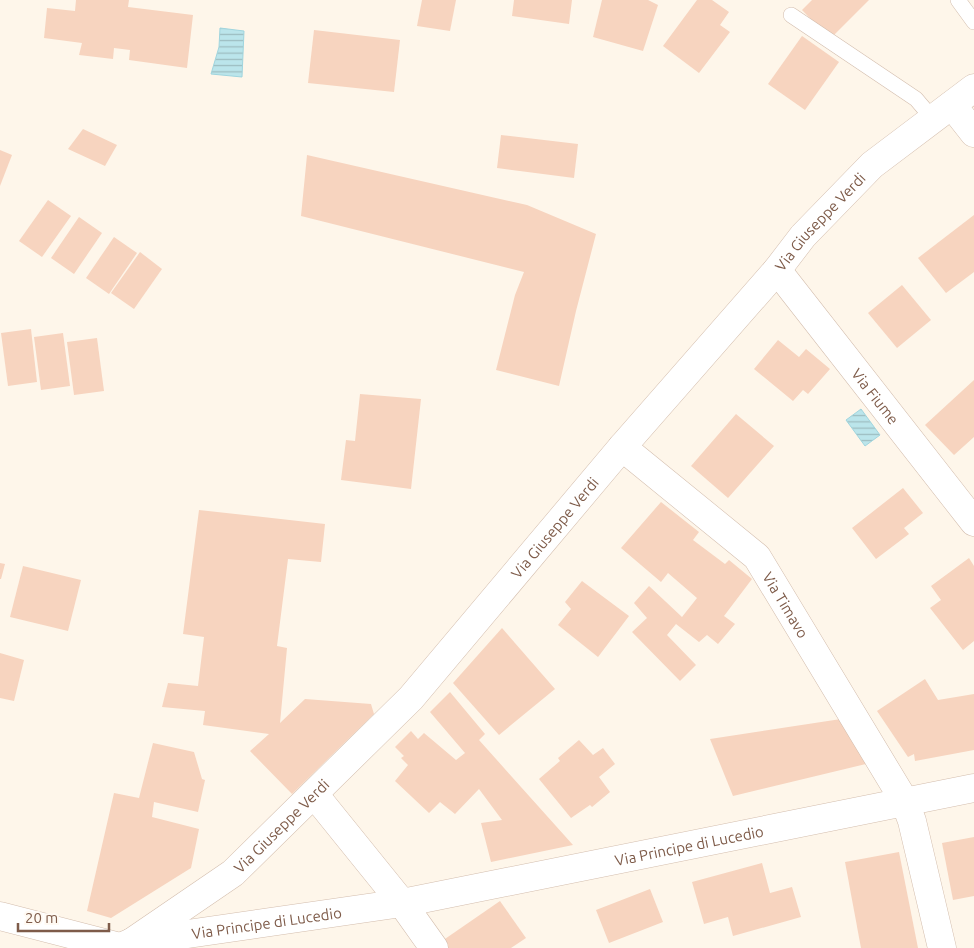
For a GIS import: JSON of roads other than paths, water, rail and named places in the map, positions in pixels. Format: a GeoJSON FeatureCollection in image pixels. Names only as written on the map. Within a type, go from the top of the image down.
{"type":"FeatureCollection","features":[{"type":"Feature","properties":{"kind":"street","name":"Via Giuseppe Verdi"},"geometry":{"type":"LineString","coordinates":[[124,945],[233,873],[411,698],[622,447],[777,270],[803,236],[872,165],[974,88]]}},
{"type":"Feature","properties":{"kind":"street"},"geometry":{"type":"LineString","coordinates":[[942,112],[974,133]]}},
{"type":"Feature","properties":{"kind":"street","name":"Via Fiume"},"geometry":{"type":"LineString","coordinates":[[777,270],[974,522]]}},
{"type":"Feature","properties":{"kind":"street","name":"Via Timavo"},"geometry":{"type":"LineString","coordinates":[[622,447],[756,557],[905,802],[912,821],[942,948]]}},
{"type":"Feature","properties":{"kind":"street","name":"Via Principe di Lucedio"},"geometry":{"type":"LineString","coordinates":[[124,945],[402,903],[974,788]]}},
{"type":"Feature","properties":{"kind":"street"},"geometry":{"type":"LineString","coordinates":[[314,794],[402,903],[434,948]]}},
{"type":"Feature","properties":{"kind":"street"},"geometry":{"type":"LineString","coordinates":[[0,916],[124,945]]}},
{"type":"Feature","properties":{"kind":"lane"},"geometry":{"type":"LineString","coordinates":[[958,0],[974,22]]}},
{"type":"Feature","properties":{"kind":"lane"},"geometry":{"type":"LineString","coordinates":[[791,15],[916,99],[942,112]]}},
{"type":"Feature","properties":{"kind":"water"},"geometry":{"type":"Polygon","coordinates":[[[220,28],[244,31],[242,77],[211,74],[219,47],[220,28]]]}},
{"type":"Feature","properties":{"kind":"water"},"geometry":{"type":"Polygon","coordinates":[[[861,409],[880,435],[865,446],[846,420],[861,409]]]}}]}
